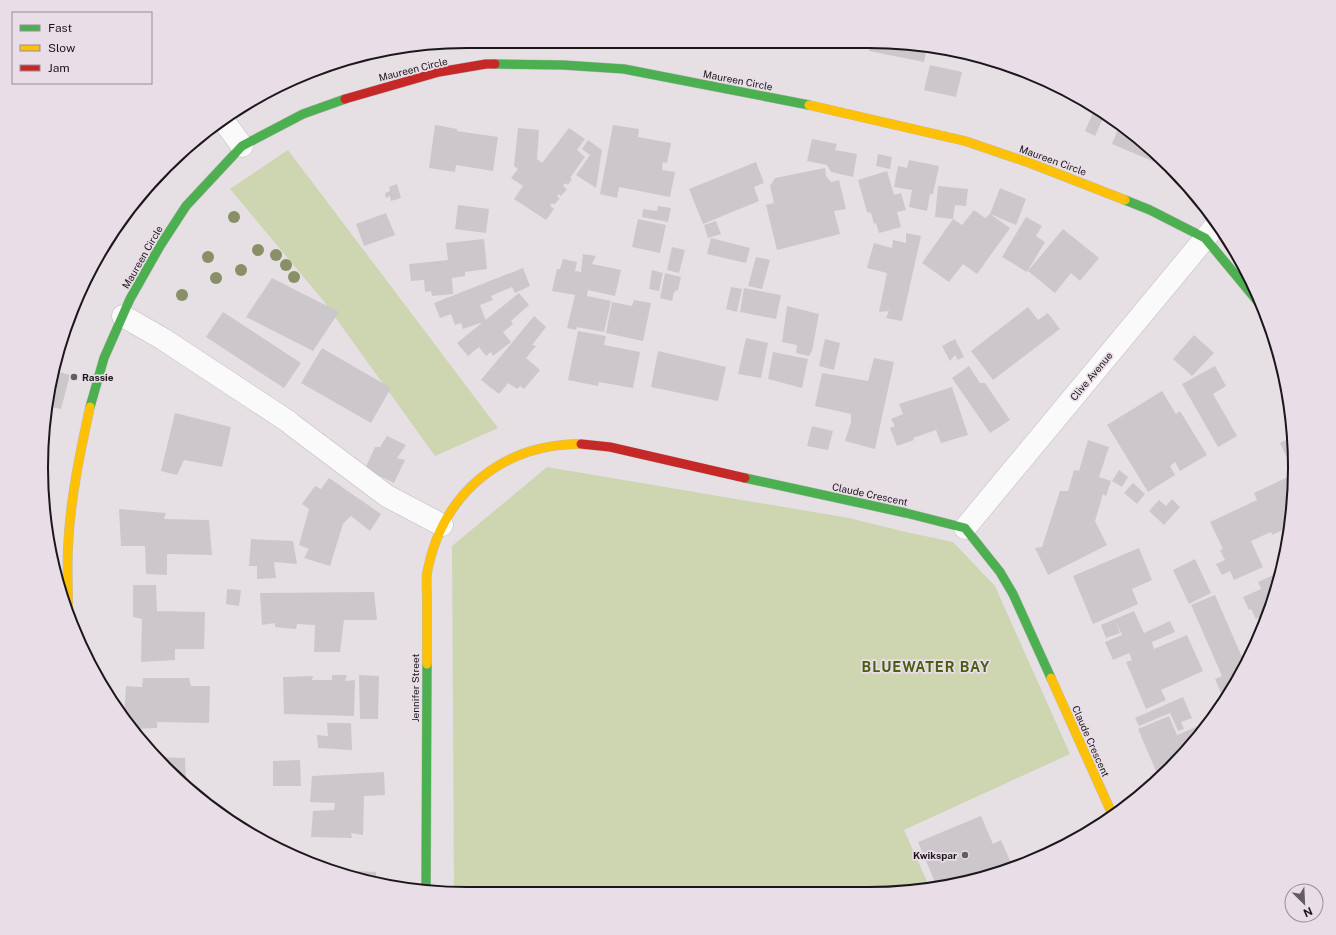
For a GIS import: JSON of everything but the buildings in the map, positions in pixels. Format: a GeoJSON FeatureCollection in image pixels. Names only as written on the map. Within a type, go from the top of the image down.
{"type":"FeatureCollection","features":[{"type":"Feature","properties":{"kind":"street","name":"Maureen Circle"},"geometry":{"type":"LineString","coordinates":[[68,596],[68,548],[78,463],[90,404],[104,358],[130,299],[160,246],[186,206],[242,146],[303,114],[358,94],[439,72],[486,64],[564,64],[624,69],[831,109],[965,141],[1030,162],[1150,210],[1211,231],[1242,277]]}},
{"type":"Feature","properties":{"kind":"street"},"geometry":{"type":"LineString","coordinates":[[226,125],[242,146]]}},
{"type":"Feature","properties":{"kind":"street","name":"Clive Avenue"},"geometry":{"type":"LineString","coordinates":[[965,528],[1211,231]]}},
{"type":"Feature","properties":{"kind":"street"},"geometry":{"type":"LineString","coordinates":[[123,316],[163,339],[290,423],[387,496],[442,525]]}},
{"type":"Feature","properties":{"kind":"street","name":"Claude Crescent"},"geometry":{"type":"LineString","coordinates":[[463,495],[484,474],[509,459],[534,450],[561,444],[586,444],[906,513],[965,528],[1000,572],[1013,594],[1110,810]]}},
{"type":"Feature","properties":{"kind":"street","name":"Jennifer Street"},"geometry":{"type":"LineString","coordinates":[[426,884],[426,592],[431,559],[442,525],[463,495]]}},
{"type":"Feature","properties":{"kind":"green space"},"geometry":{"type":"Polygon","coordinates":[[[288,150],[498,428],[435,456],[322,299],[230,189],[288,150]]]}},
{"type":"Feature","properties":{"kind":"green space"},"geometry":{"type":"Polygon","coordinates":[[[547,467],[849,518],[953,542],[995,586],[1070,754],[904,830],[927,882],[868,887],[454,886],[452,546],[547,467]]]}},
{"type":"Feature","properties":{"kind":"traffic: fast"},"geometry":{"type":"LineString","coordinates":[[495,64],[563,65],[624,69],[809,105]]}},
{"type":"Feature","properties":{"kind":"traffic: fast"},"geometry":{"type":"LineString","coordinates":[[90,407],[104,358],[130,299],[160,246],[186,206],[242,146],[303,114],[345,99]]}},
{"type":"Feature","properties":{"kind":"traffic: fast"},"geometry":{"type":"LineString","coordinates":[[1125,200],[1150,210],[1205,238],[1249,291]]}},
{"type":"Feature","properties":{"kind":"traffic: fast"},"geometry":{"type":"LineString","coordinates":[[745,478],[906,513],[965,528],[1000,572],[1013,594],[1051,678]]}},
{"type":"Feature","properties":{"kind":"traffic: fast"},"geometry":{"type":"LineString","coordinates":[[426,884],[427,664]]}},
{"type":"Feature","properties":{"kind":"traffic: slow"},"geometry":{"type":"LineString","coordinates":[[809,105],[965,141],[1030,163],[1125,200]]}},
{"type":"Feature","properties":{"kind":"traffic: slow"},"geometry":{"type":"LineString","coordinates":[[68,596],[69,530],[73,494],[90,407]]}},
{"type":"Feature","properties":{"kind":"traffic: slow"},"geometry":{"type":"LineString","coordinates":[[427,664],[427,573],[435,545],[446,520],[461,497],[480,479],[501,464],[525,453],[552,446],[581,444]]}},
{"type":"Feature","properties":{"kind":"traffic: slow"},"geometry":{"type":"LineString","coordinates":[[1051,678],[1110,810]]}},
{"type":"Feature","properties":{"kind":"traffic: jam"},"geometry":{"type":"LineString","coordinates":[[345,99],[439,72],[486,64],[495,64]]}},
{"type":"Feature","properties":{"kind":"traffic: jam"},"geometry":{"type":"LineString","coordinates":[[581,444],[610,447],[745,478]]}},
{"type":"Feature","properties":{"kind":"place","name":"Rassie"},"geometry":{"type":"Point","coordinates":[74,377]}},
{"type":"Feature","properties":{"kind":"place","name":"Kwikspar"},"geometry":{"type":"Point","coordinates":[965,855]}},
{"type":"Feature","properties":{"kind":"district","name":"BLUEWATER BAY"},"geometry":{"type":"Point","coordinates":[926,667]}}]}
